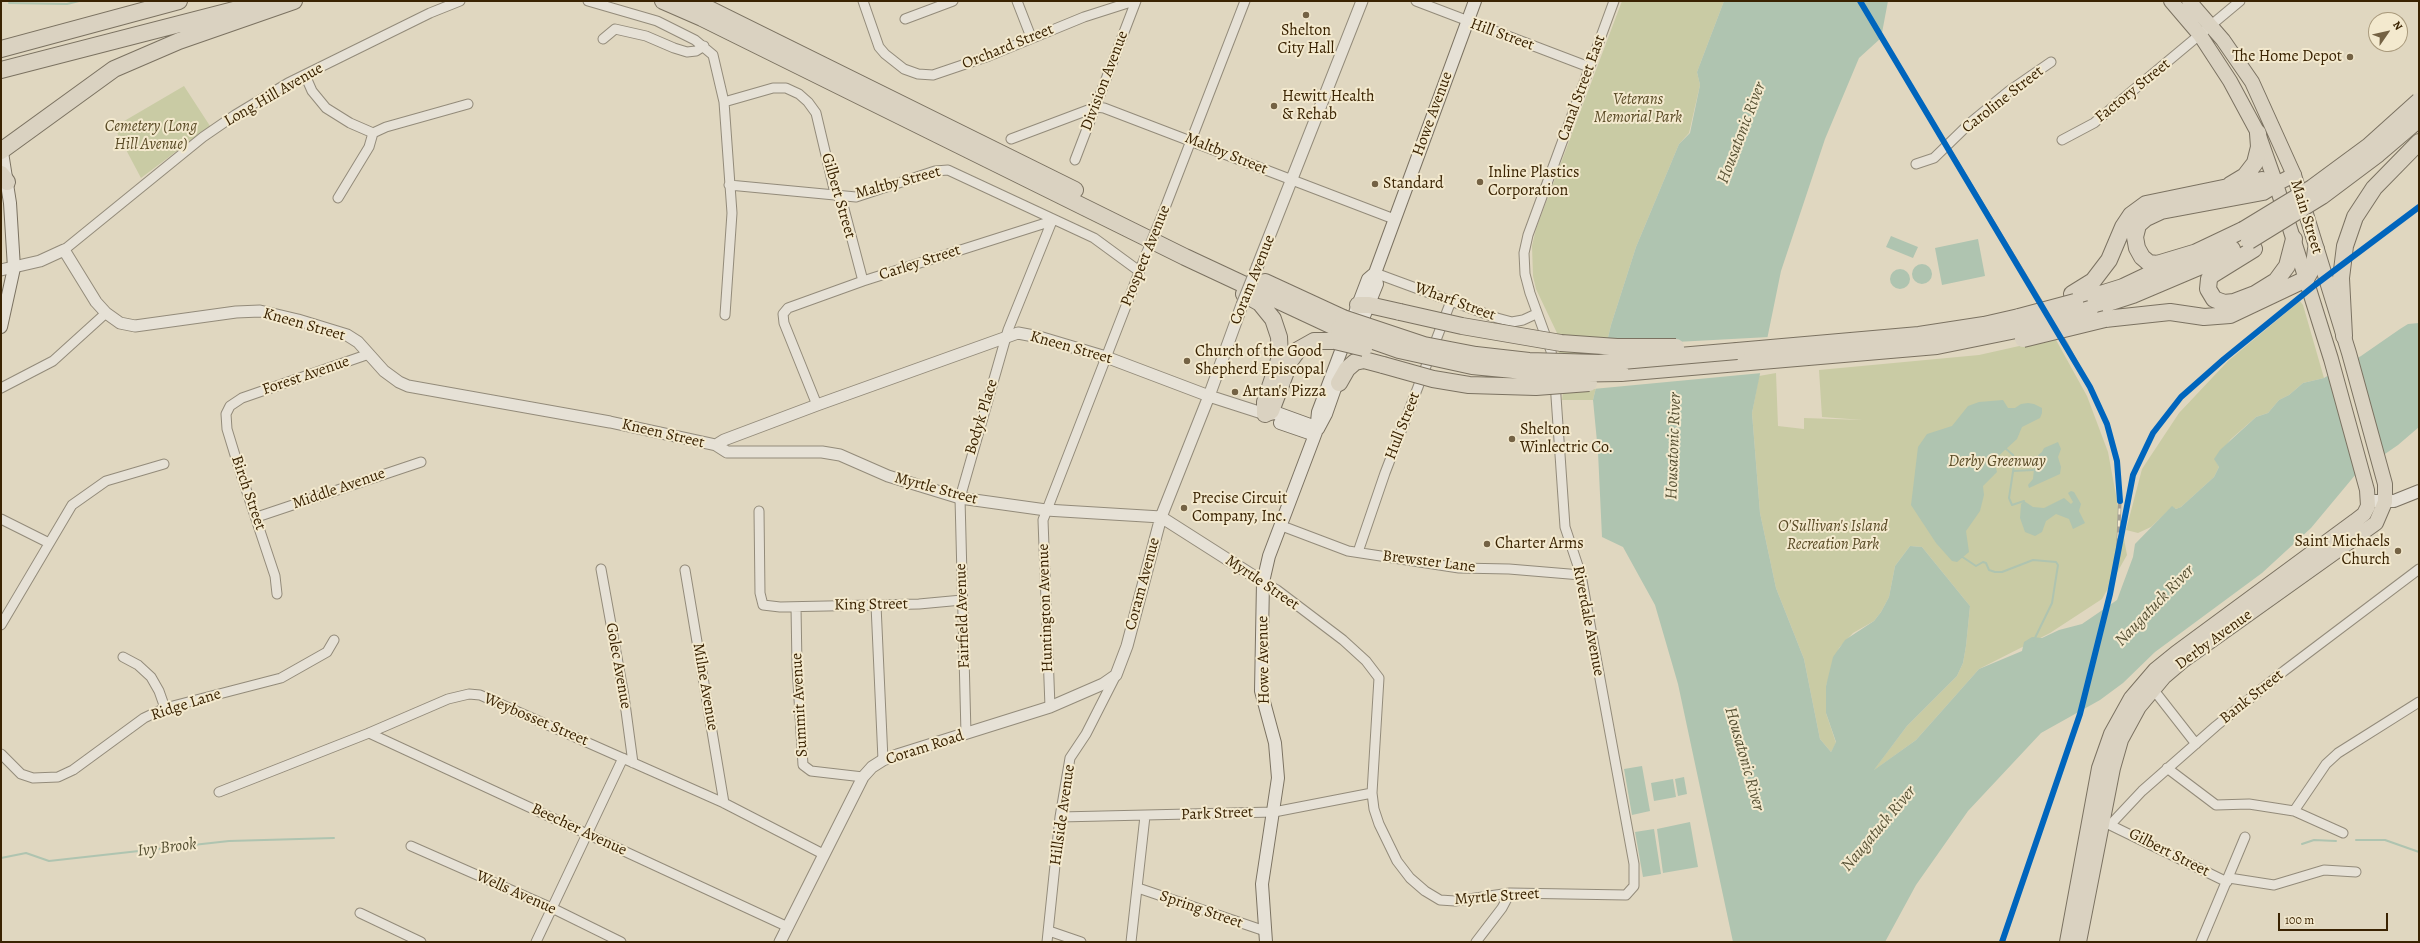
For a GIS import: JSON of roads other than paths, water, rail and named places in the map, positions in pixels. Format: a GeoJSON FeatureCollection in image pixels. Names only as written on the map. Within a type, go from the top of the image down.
{"type":"FeatureCollection","features":[{"type":"Feature","properties":{"kind":"highway"},"geometry":{"type":"LineString","coordinates":[[1,49],[179,1]]}},
{"type":"Feature","properties":{"kind":"highway"},"geometry":{"type":"LineString","coordinates":[[1,70],[266,1]]}},
{"type":"Feature","properties":{"kind":"highway"},"geometry":{"type":"LineString","coordinates":[[1,150],[82,90],[114,69],[179,41],[294,1]]}},
{"type":"Feature","properties":{"kind":"highway"},"geometry":{"type":"LineString","coordinates":[[663,1],[702,18],[1185,257],[1339,329],[1420,362],[1446,362],[1534,373],[1621,373],[1866,346],[1941,332],[2021,328],[2170,312],[2204,317],[2230,315],[2306,281],[2314,265],[2316,249]]}},
{"type":"Feature","properties":{"kind":"highway"},"geometry":{"type":"LineString","coordinates":[[693,1],[1190,248],[1339,329],[1393,336],[1434,347],[1476,355],[1529,361],[1599,363],[1737,351],[1866,346],[1930,352],[1979,348],[2021,328],[2074,298],[2093,281],[2105,265],[2131,214],[2146,204],[2262,180],[2276,184]]}},
{"type":"Feature","properties":{"kind":"highway"},"geometry":{"type":"LineString","coordinates":[[2294,239],[2287,266],[2276,281],[2255,294],[2234,302],[2224,303],[2214,299],[2208,289],[2212,275],[2248,240],[2312,188],[2369,146],[2419,101]]}},
{"type":"Feature","properties":{"kind":"highway"},"geometry":{"type":"LineString","coordinates":[[2021,328],[2090,309],[2133,295],[2199,267],[2322,196],[2378,154],[2419,119]]}},
{"type":"Feature","properties":{"kind":"highway"},"geometry":{"type":"LineString","coordinates":[[2276,184],[2263,192],[2161,212],[2146,218],[2138,225],[2135,237],[2137,248],[2148,262],[2157,264],[2197,252],[2248,240],[2327,204],[2419,130]]}},
{"type":"Feature","properties":{"kind":"highway"},"geometry":{"type":"LineString","coordinates":[[2222,189],[2238,181],[2255,163],[2259,147],[2258,133]]}},
{"type":"Feature","properties":{"kind":"highway"},"geometry":{"type":"LineString","coordinates":[[2344,336],[2341,278],[2345,246],[2355,217],[2374,188],[2419,142]]}},
{"type":"Feature","properties":{"kind":"highway"},"geometry":{"type":"LineString","coordinates":[[2074,298],[2123,287],[2197,252]]}},
{"type":"Feature","properties":{"kind":"highway"},"geometry":{"type":"LineString","coordinates":[[1185,257],[1260,303],[1273,319],[1279,337],[1280,357],[1265,402],[1266,414],[1271,411],[1294,354],[1314,341],[1339,329]]}},
{"type":"Feature","properties":{"kind":"highway"},"geometry":{"type":"LineString","coordinates":[[1363,305],[1462,326],[1561,343],[1617,347],[1713,348],[1737,351]]}},
{"type":"Feature","properties":{"kind":"highway"},"geometry":{"type":"LineString","coordinates":[[1338,383],[1347,369],[1355,362],[1364,360],[1445,381],[1488,387],[1584,385],[1621,373]]}},
{"type":"Feature","properties":{"kind":"main road","name":"Howe Avenue"},"geometry":{"type":"LineString","coordinates":[[1316,432],[1318,412],[1363,305],[1377,284],[1375,273],[1475,1]]}},
{"type":"Feature","properties":{"kind":"main road","name":"Main Street"},"geometry":{"type":"LineString","coordinates":[[2171,1],[2206,31],[2252,82],[2294,175],[2349,353],[2385,484],[2385,502]]}},
{"type":"Feature","properties":{"kind":"main road","name":"Main Street"},"geometry":{"type":"LineString","coordinates":[[2190,1],[2258,133],[2294,239],[2332,364],[2364,479],[2368,501]]}},
{"type":"Feature","properties":{"kind":"main road"},"geometry":{"type":"LineString","coordinates":[[1,150],[4,178],[11,210],[14,268],[1,327]]}},
{"type":"Feature","properties":{"kind":"main road"},"geometry":{"type":"LineString","coordinates":[[2276,184],[2294,175]]}},
{"type":"Feature","properties":{"kind":"main road","name":"Howe Avenue"},"geometry":{"type":"LineString","coordinates":[[1266,937],[1262,884],[1274,812],[1278,761],[1261,691],[1263,582],[1269,556],[1282,526],[1316,432],[1322,423],[1338,383],[1363,305]]}},
{"type":"Feature","properties":{"kind":"main road","name":"Kneen Street"},"geometry":{"type":"LineString","coordinates":[[1266,414],[1274,420],[1309,434],[1316,432]]}},
{"type":"Feature","properties":{"kind":"main road"},"geometry":{"type":"LineString","coordinates":[[2368,501],[2385,502],[2398,500],[2419,491]]}},
{"type":"Feature","properties":{"kind":"main road","name":"Derby Avenue"},"geometry":{"type":"LineString","coordinates":[[2288,580],[2337,534],[2363,515],[2368,501]]}},
{"type":"Feature","properties":{"kind":"main road","name":"Derby Avenue"},"geometry":{"type":"LineString","coordinates":[[2102,822],[2099,768],[2111,734],[2131,698],[2155,670],[2193,648],[2288,580],[2376,523],[2385,502]]}},
{"type":"Feature","properties":{"kind":"main road","name":"Derby Avenue"},"geometry":{"type":"LineString","coordinates":[[2102,822],[2113,768],[2121,740],[2139,707],[2153,689],[2193,648]]}},
{"type":"Feature","properties":{"kind":"main road"},"geometry":{"type":"LineString","coordinates":[[2067,942],[2102,822]]}},
{"type":"Feature","properties":{"kind":"main road"},"geometry":{"type":"LineString","coordinates":[[2079,942],[2102,822]]}},
{"type":"Feature","properties":{"kind":"street","name":"Long Hill Avenue"},"geometry":{"type":"LineString","coordinates":[[1,270],[40,261],[64,250],[203,138],[268,94],[430,13],[460,1]]}},
{"type":"Feature","properties":{"kind":"street"},"geometry":{"type":"LineString","coordinates":[[588,1],[657,21],[704,46],[713,55],[716,62],[724,102],[732,213],[724,315]]}},
{"type":"Feature","properties":{"kind":"street","name":"Orchard Street"},"geometry":{"type":"LineString","coordinates":[[863,1],[879,48],[904,68],[918,74],[933,74],[989,56],[1031,37],[1135,1]]}},
{"type":"Feature","properties":{"kind":"street"},"geometry":{"type":"LineString","coordinates":[[905,19],[953,1]]}},
{"type":"Feature","properties":{"kind":"street"},"geometry":{"type":"LineString","coordinates":[[1017,1],[1031,37]]}},
{"type":"Feature","properties":{"kind":"street","name":"Division Avenue"},"geometry":{"type":"LineString","coordinates":[[1075,160],[1135,1]]}},
{"type":"Feature","properties":{"kind":"street","name":"Prospect Avenue"},"geometry":{"type":"LineString","coordinates":[[1046,510],[1106,357],[1138,270],[1163,213],[1245,1]]}},
{"type":"Feature","properties":{"kind":"street","name":"Coram Avenue"},"geometry":{"type":"LineString","coordinates":[[1116,675],[1127,646],[1161,517],[1209,396],[1242,305],[1293,181],[1362,1]]}},
{"type":"Feature","properties":{"kind":"street","name":"Hill Street"},"geometry":{"type":"LineString","coordinates":[[1416,1],[1589,67]]}},
{"type":"Feature","properties":{"kind":"street","name":"Canal Street East"},"geometry":{"type":"LineString","coordinates":[[1536,314],[1525,274],[1524,253],[1528,235],[1614,1]]}},
{"type":"Feature","properties":{"kind":"street","name":"Factory Street"},"geometry":{"type":"LineString","coordinates":[[2062,140],[2094,123],[2206,31],[2240,1]]}},
{"type":"Feature","properties":{"kind":"street"},"geometry":{"type":"LineString","coordinates":[[603,39],[615,29],[646,36],[674,48],[688,52],[696,51],[704,46]]}},
{"type":"Feature","properties":{"kind":"street","name":"Caroline Street"},"geometry":{"type":"LineString","coordinates":[[1916,164],[1934,158],[1981,114],[2051,62]]}},
{"type":"Feature","properties":{"kind":"street"},"geometry":{"type":"LineString","coordinates":[[305,75],[312,91],[326,108],[350,123],[373,133],[386,127],[468,104]]}},
{"type":"Feature","properties":{"kind":"street","name":"Gilbert Street"},"geometry":{"type":"LineString","coordinates":[[724,102],[773,88],[786,88],[799,94],[808,102],[816,113],[836,196],[842,205],[863,281]]}},
{"type":"Feature","properties":{"kind":"street"},"geometry":{"type":"LineString","coordinates":[[1011,139],[1096,107]]}},
{"type":"Feature","properties":{"kind":"street","name":"Maltby Street"},"geometry":{"type":"LineString","coordinates":[[1096,107],[1104,108],[1192,140],[1394,220]]}},
{"type":"Feature","properties":{"kind":"street"},"geometry":{"type":"LineString","coordinates":[[338,198],[369,147],[373,133]]}},
{"type":"Feature","properties":{"kind":"street","name":"Maltby Street"},"geometry":{"type":"LineString","coordinates":[[729,185],[856,197],[935,171],[948,170],[1052,220],[1094,238],[1138,270]]}},
{"type":"Feature","properties":{"kind":"street"},"geometry":{"type":"LineString","coordinates":[[1006,337],[1052,220]]}},
{"type":"Feature","properties":{"kind":"street","name":"Carley Street"},"geometry":{"type":"LineString","coordinates":[[817,405],[784,323],[783,314],[788,308],[863,281],[1052,220]]}},
{"type":"Feature","properties":{"kind":"street","name":"Kneen Street"},"geometry":{"type":"LineString","coordinates":[[64,250],[88,289],[106,313],[120,323],[135,326],[236,312],[260,311],[298,320],[347,335],[358,342],[384,370],[399,382],[408,386],[610,422],[716,445],[724,440],[817,405],[1006,337],[1023,334],[1106,357],[1209,396],[1266,414]]}},
{"type":"Feature","properties":{"kind":"street","name":"Wharf Street"},"geometry":{"type":"LineString","coordinates":[[1375,273],[1512,322],[1522,320],[1536,314]]}},
{"type":"Feature","properties":{"kind":"street","name":"Hull Street"},"geometry":{"type":"LineString","coordinates":[[1358,552],[1451,301]]}},
{"type":"Feature","properties":{"kind":"street"},"geometry":{"type":"LineString","coordinates":[[1,388],[53,361],[106,313]]}},
{"type":"Feature","properties":{"kind":"street","name":"Riverdale Avenue"},"geometry":{"type":"LineString","coordinates":[[1536,314],[1551,351],[1557,392],[1561,490],[1565,527],[1581,575],[1636,876],[1631,891],[1626,895],[1618,896]]}},
{"type":"Feature","properties":{"kind":"street","name":"Bodyk Place"},"geometry":{"type":"LineString","coordinates":[[960,498],[1006,337]]}},
{"type":"Feature","properties":{"kind":"street","name":"Forest Avenue"},"geometry":{"type":"LineString","coordinates":[[242,398],[369,354]]}},
{"type":"Feature","properties":{"kind":"street","name":"Birch Street"},"geometry":{"type":"LineString","coordinates":[[242,398],[230,406],[226,414],[227,429],[257,517],[275,576],[278,594]]}},
{"type":"Feature","properties":{"kind":"street","name":"Myrtle Street"},"geometry":{"type":"LineString","coordinates":[[716,445],[727,452],[822,452],[840,455],[888,476],[960,498],[1046,510],[1161,517],[1277,590],[1343,640],[1366,661],[1379,678],[1372,792],[1379,824],[1398,861],[1410,878],[1425,891],[1440,900],[1455,901],[1510,893],[1618,896]]}},
{"type":"Feature","properties":{"kind":"street","name":"Middle Avenue"},"geometry":{"type":"LineString","coordinates":[[257,517],[421,462]]}},
{"type":"Feature","properties":{"kind":"street"},"geometry":{"type":"LineString","coordinates":[[1,625],[72,504],[106,481],[164,464]]}},
{"type":"Feature","properties":{"kind":"street","name":"Fairfield Avenue"},"geometry":{"type":"LineString","coordinates":[[960,498],[966,734]]}},
{"type":"Feature","properties":{"kind":"street","name":"Huntington Avenue"},"geometry":{"type":"LineString","coordinates":[[1046,510],[1043,520],[1050,707]]}},
{"type":"Feature","properties":{"kind":"street","name":"King Street"},"geometry":{"type":"LineString","coordinates":[[759,511],[761,600],[763,605],[796,607],[876,605],[962,600]]}},
{"type":"Feature","properties":{"kind":"street"},"geometry":{"type":"LineString","coordinates":[[1,519],[49,543]]}},
{"type":"Feature","properties":{"kind":"street","name":"Brewster Lane"},"geometry":{"type":"LineString","coordinates":[[1282,526],[1348,551],[1459,568],[1508,569],[1581,575]]}},
{"type":"Feature","properties":{"kind":"street","name":"Golec Avenue"},"geometry":{"type":"LineString","coordinates":[[601,569],[624,696],[633,763]]}},
{"type":"Feature","properties":{"kind":"street","name":"Bank Street"},"geometry":{"type":"LineString","coordinates":[[2102,822],[2284,671],[2419,569]]}},
{"type":"Feature","properties":{"kind":"street","name":"Milne Avenue"},"geometry":{"type":"LineString","coordinates":[[685,570],[724,804]]}},
{"type":"Feature","properties":{"kind":"street"},"geometry":{"type":"LineString","coordinates":[[876,605],[883,760]]}},
{"type":"Feature","properties":{"kind":"street","name":"Summit Avenue"},"geometry":{"type":"LineString","coordinates":[[796,607],[796,666],[803,765],[811,771],[864,777]]}},
{"type":"Feature","properties":{"kind":"street","name":"Ridge Lane"},"geometry":{"type":"LineString","coordinates":[[1,754],[21,774],[33,778],[58,777],[73,770],[123,732],[164,708],[281,678],[327,652],[334,640]]}},
{"type":"Feature","properties":{"kind":"street"},"geometry":{"type":"LineString","coordinates":[[123,657],[138,665],[151,677],[159,691],[164,708]]}},
{"type":"Feature","properties":{"kind":"street","name":"Coram Road"},"geometry":{"type":"LineString","coordinates":[[780,942],[823,854],[864,777],[883,760],[1050,707],[1103,684],[1116,675]]}},
{"type":"Feature","properties":{"kind":"street","name":"Hillside Avenue"},"geometry":{"type":"LineString","coordinates":[[1047,942],[1060,817],[1070,758],[1086,734],[1116,675]]}},
{"type":"Feature","properties":{"kind":"street"},"geometry":{"type":"LineString","coordinates":[[2153,689],[2196,744]]}},
{"type":"Feature","properties":{"kind":"street","name":"Weybosset Street"},"geometry":{"type":"LineString","coordinates":[[220,792],[369,733],[448,699],[469,694],[480,695],[724,804],[823,854]]}},
{"type":"Feature","properties":{"kind":"street"},"geometry":{"type":"LineString","coordinates":[[2294,811],[2326,764],[2338,753],[2419,702]]}},
{"type":"Feature","properties":{"kind":"street","name":"Beecher Avenue"},"geometry":{"type":"LineString","coordinates":[[369,733],[788,927]]}},
{"type":"Feature","properties":{"kind":"street"},"geometry":{"type":"LineString","coordinates":[[536,942],[623,758]]}},
{"type":"Feature","properties":{"kind":"street"},"geometry":{"type":"LineString","coordinates":[[2166,768],[2216,805],[2256,804],[2294,811],[2343,833]]}},
{"type":"Feature","properties":{"kind":"street","name":"Park Street"},"geometry":{"type":"LineString","coordinates":[[1060,817],[1274,812],[1372,792]]}},
{"type":"Feature","properties":{"kind":"street"},"geometry":{"type":"LineString","coordinates":[[1131,942],[1145,816]]}},
{"type":"Feature","properties":{"kind":"street","name":"Gilbert Street"},"geometry":{"type":"LineString","coordinates":[[2102,822],[2228,880],[2274,885],[2324,870],[2356,872]]}},
{"type":"Feature","properties":{"kind":"street"},"geometry":{"type":"LineString","coordinates":[[2201,942],[2246,838]]}},
{"type":"Feature","properties":{"kind":"street","name":"Wells Avenue"},"geometry":{"type":"LineString","coordinates":[[411,846],[552,908],[621,942]]}},
{"type":"Feature","properties":{"kind":"street","name":"Spring Street"},"geometry":{"type":"LineString","coordinates":[[1138,888],[1266,937]]}},
{"type":"Feature","properties":{"kind":"street"},"geometry":{"type":"LineString","coordinates":[[1476,942],[1502,908],[1510,893]]}},
{"type":"Feature","properties":{"kind":"street"},"geometry":{"type":"LineString","coordinates":[[360,913],[421,942]]}},
{"type":"Feature","properties":{"kind":"street"},"geometry":{"type":"LineString","coordinates":[[1049,931],[1081,942]]}},
{"type":"Feature","properties":{"kind":"water"},"geometry":{"type":"Polygon","coordinates":[[[1724,1],[1888,1],[1881,38],[1859,58],[1825,139],[1781,271],[1752,413],[1760,513],[1776,588],[1804,659],[1820,739],[1831,752],[1836,742],[1826,713],[1826,686],[1833,657],[1845,640],[1874,621],[1881,612],[1889,597],[1895,566],[1910,546],[1922,547],[1970,606],[1966,646],[1963,663],[1957,676],[1907,726],[1874,770],[1916,740],[1979,669],[2022,651],[2024,642],[2032,637],[2042,638],[2059,630],[2082,624],[2117,600],[2133,557],[2135,544],[2172,506],[2176,509],[2181,507],[2214,477],[2219,467],[2214,459],[2220,450],[2256,417],[2268,413],[2279,400],[2289,395],[2303,383],[2324,378],[2361,356],[2408,324],[2419,323],[2419,427],[2398,445],[2356,474],[2311,528],[2262,573],[2155,652],[2123,683],[2100,700],[2041,733],[1968,811],[1916,885],[1885,942],[1733,942],[1678,684],[1655,605],[1623,547],[1602,537],[1598,452],[1593,400],[1611,325],[1636,247],[1679,144],[1690,133],[1700,85],[1697,72],[1724,1]]]}},
{"type":"Feature","properties":{"kind":"water"},"geometry":{"type":"Polygon","coordinates":[[[1891,236],[1918,247],[1913,258],[1886,247],[1891,236]]]}},
{"type":"Feature","properties":{"kind":"water"},"geometry":{"type":"Polygon","coordinates":[[[1978,239],[1985,276],[1942,285],[1935,248],[1978,239]]]}},
{"type":"Feature","properties":{"kind":"water"},"geometry":{"type":"Polygon","coordinates":[[[1922,264],[1929,267],[1932,274],[1929,281],[1922,284],[1915,281],[1912,274],[1915,267],[1922,264]]]}},
{"type":"Feature","properties":{"kind":"water"},"geometry":{"type":"Polygon","coordinates":[[[1900,269],[1907,272],[1910,279],[1907,286],[1900,289],[1893,286],[1890,279],[1893,272],[1900,269]]]}},
{"type":"Feature","properties":{"kind":"water"},"geometry":{"type":"Polygon","coordinates":[[[2003,400],[2008,408],[2015,408],[2021,404],[2034,404],[2042,408],[2042,413],[2040,418],[2022,427],[2017,439],[1994,460],[1997,472],[1983,486],[1984,495],[1980,511],[1966,531],[1969,552],[1957,562],[1952,561],[1936,543],[1911,505],[1918,447],[1927,434],[1952,426],[1968,406],[1979,402],[2003,400]]]}},
{"type":"Feature","properties":{"kind":"water"},"geometry":{"type":"Polygon","coordinates":[[[2058,442],[2061,449],[2058,457],[2061,467],[2060,474],[2029,488],[2028,485],[2033,479],[2034,468],[2032,460],[2042,452],[2044,448],[2058,442]]]}},
{"type":"Feature","properties":{"kind":"water"},"geometry":{"type":"Polygon","coordinates":[[[2071,491],[2074,492],[2081,504],[2079,511],[2085,523],[2073,529],[2069,519],[2056,514],[2046,521],[2042,532],[2035,536],[2025,532],[2020,518],[2021,504],[2024,501],[2033,507],[2044,508],[2064,498],[2071,504],[2073,502],[2068,493],[2071,491]]]}},
{"type":"Feature","properties":{"kind":"water"},"geometry":{"type":"Polygon","coordinates":[[[1642,766],[1650,811],[1632,815],[1624,769],[1642,766]]]}},
{"type":"Feature","properties":{"kind":"water"},"geometry":{"type":"Polygon","coordinates":[[[1684,777],[1687,794],[1678,796],[1675,779],[1684,777]]]}},
{"type":"Feature","properties":{"kind":"water"},"geometry":{"type":"Polygon","coordinates":[[[1673,779],[1676,797],[1654,801],[1651,783],[1673,779]]]}},
{"type":"Feature","properties":{"kind":"water"},"geometry":{"type":"Polygon","coordinates":[[[1690,822],[1698,867],[1663,873],[1657,829],[1690,822]]]}},
{"type":"Feature","properties":{"kind":"water"},"geometry":{"type":"Polygon","coordinates":[[[1654,829],[1661,874],[1643,877],[1635,832],[1654,829]]]}},
{"type":"Feature","properties":{"kind":"waterway"},"geometry":{"type":"LineString","coordinates":[[9,3],[67,4],[79,1]]}},
{"type":"Feature","properties":{"kind":"waterway"},"geometry":{"type":"LineString","coordinates":[[2005,448],[2013,455],[2014,465],[2009,498],[2012,505],[2024,501]]}},
{"type":"Feature","properties":{"kind":"waterway"},"geometry":{"type":"LineString","coordinates":[[2013,471],[2033,470]]}},
{"type":"Feature","properties":{"kind":"waterway"},"geometry":{"type":"LineString","coordinates":[[1961,556],[1976,566],[1983,562],[1986,563],[1989,570],[1995,572],[2002,572],[2033,560],[2056,562],[2058,565],[2052,603],[2034,640]]}},
{"type":"Feature","properties":{"kind":"waterway","name":"Ivy Brook"},"geometry":{"type":"LineString","coordinates":[[1,858],[26,853],[49,861],[229,841],[334,838]]}},
{"type":"Feature","properties":{"kind":"waterway"},"geometry":{"type":"LineString","coordinates":[[2302,844],[2314,840],[2336,841]]}},
{"type":"Feature","properties":{"kind":"waterway"},"geometry":{"type":"LineString","coordinates":[[2356,840],[2385,840],[2419,852]]}},
{"type":"Feature","properties":{"kind":"railway"},"geometry":{"type":"LineString","coordinates":[[1860,1],[2067,345],[2097,401],[2107,424],[2117,461],[2120,497],[2118,547]]}},
{"type":"Feature","properties":{"kind":"place","name":"Shelton City Hall"},"geometry":{"type":"Point","coordinates":[1306,15]}},
{"type":"Feature","properties":{"kind":"place","name":"The Home Depot"},"geometry":{"type":"Point","coordinates":[2350,57]}},
{"type":"Feature","properties":{"kind":"place","name":"Hewitt Health & Rehab"},"geometry":{"type":"Point","coordinates":[1274,106]}},
{"type":"Feature","properties":{"kind":"place","name":"Inline Plastics Corporation"},"geometry":{"type":"Point","coordinates":[1480,182]}},
{"type":"Feature","properties":{"kind":"place","name":"Standard"},"geometry":{"type":"Point","coordinates":[1375,184]}},
{"type":"Feature","properties":{"kind":"place","name":"Church of the Good Shepherd Episcopal"},"geometry":{"type":"Point","coordinates":[1187,361]}},
{"type":"Feature","properties":{"kind":"place","name":"Artan's Pizza"},"geometry":{"type":"Point","coordinates":[1235,392]}},
{"type":"Feature","properties":{"kind":"place","name":"Shelton Winlectric Co."},"geometry":{"type":"Point","coordinates":[1512,439]}},
{"type":"Feature","properties":{"kind":"place","name":"Precise Circuit Company, Inc."},"geometry":{"type":"Point","coordinates":[1184,508]}},
{"type":"Feature","properties":{"kind":"place","name":"Charter Arms"},"geometry":{"type":"Point","coordinates":[1487,544]}},
{"type":"Feature","properties":{"kind":"place","name":"Saint Michaels Church"},"geometry":{"type":"Point","coordinates":[2398,551]}},
{"type":"Feature","properties":{"kind":"park label","name":"Veterans Memorial Park"},"geometry":{"type":"Point","coordinates":[1638,109]}},
{"type":"Feature","properties":{"kind":"park label","name":"Cemetery (Long Hill Avenue)"},"geometry":{"type":"Point","coordinates":[151,136]}},
{"type":"Feature","properties":{"kind":"park label","name":"Derby Greenway"},"geometry":{"type":"Point","coordinates":[1997,462]}},
{"type":"Feature","properties":{"kind":"park label","name":"O'Sullivan's Island Recreation Park"},"geometry":{"type":"Point","coordinates":[1833,536]}},
{"type":"Feature","properties":{"kind":"water label","name":"Housatonic River"},"geometry":{"type":"Point","coordinates":[1742,133]}},
{"type":"Feature","properties":{"kind":"water label","name":"Housatonic River"},"geometry":{"type":"Point","coordinates":[1674,446]}},
{"type":"Feature","properties":{"kind":"water label","name":"Naugatuck River"},"geometry":{"type":"Point","coordinates":[2155,606]}},
{"type":"Feature","properties":{"kind":"water label","name":"Housatonic River"},"geometry":{"type":"Point","coordinates":[1744,759]}},
{"type":"Feature","properties":{"kind":"water label","name":"Naugatuck River"},"geometry":{"type":"Point","coordinates":[1879,829]}}]}
